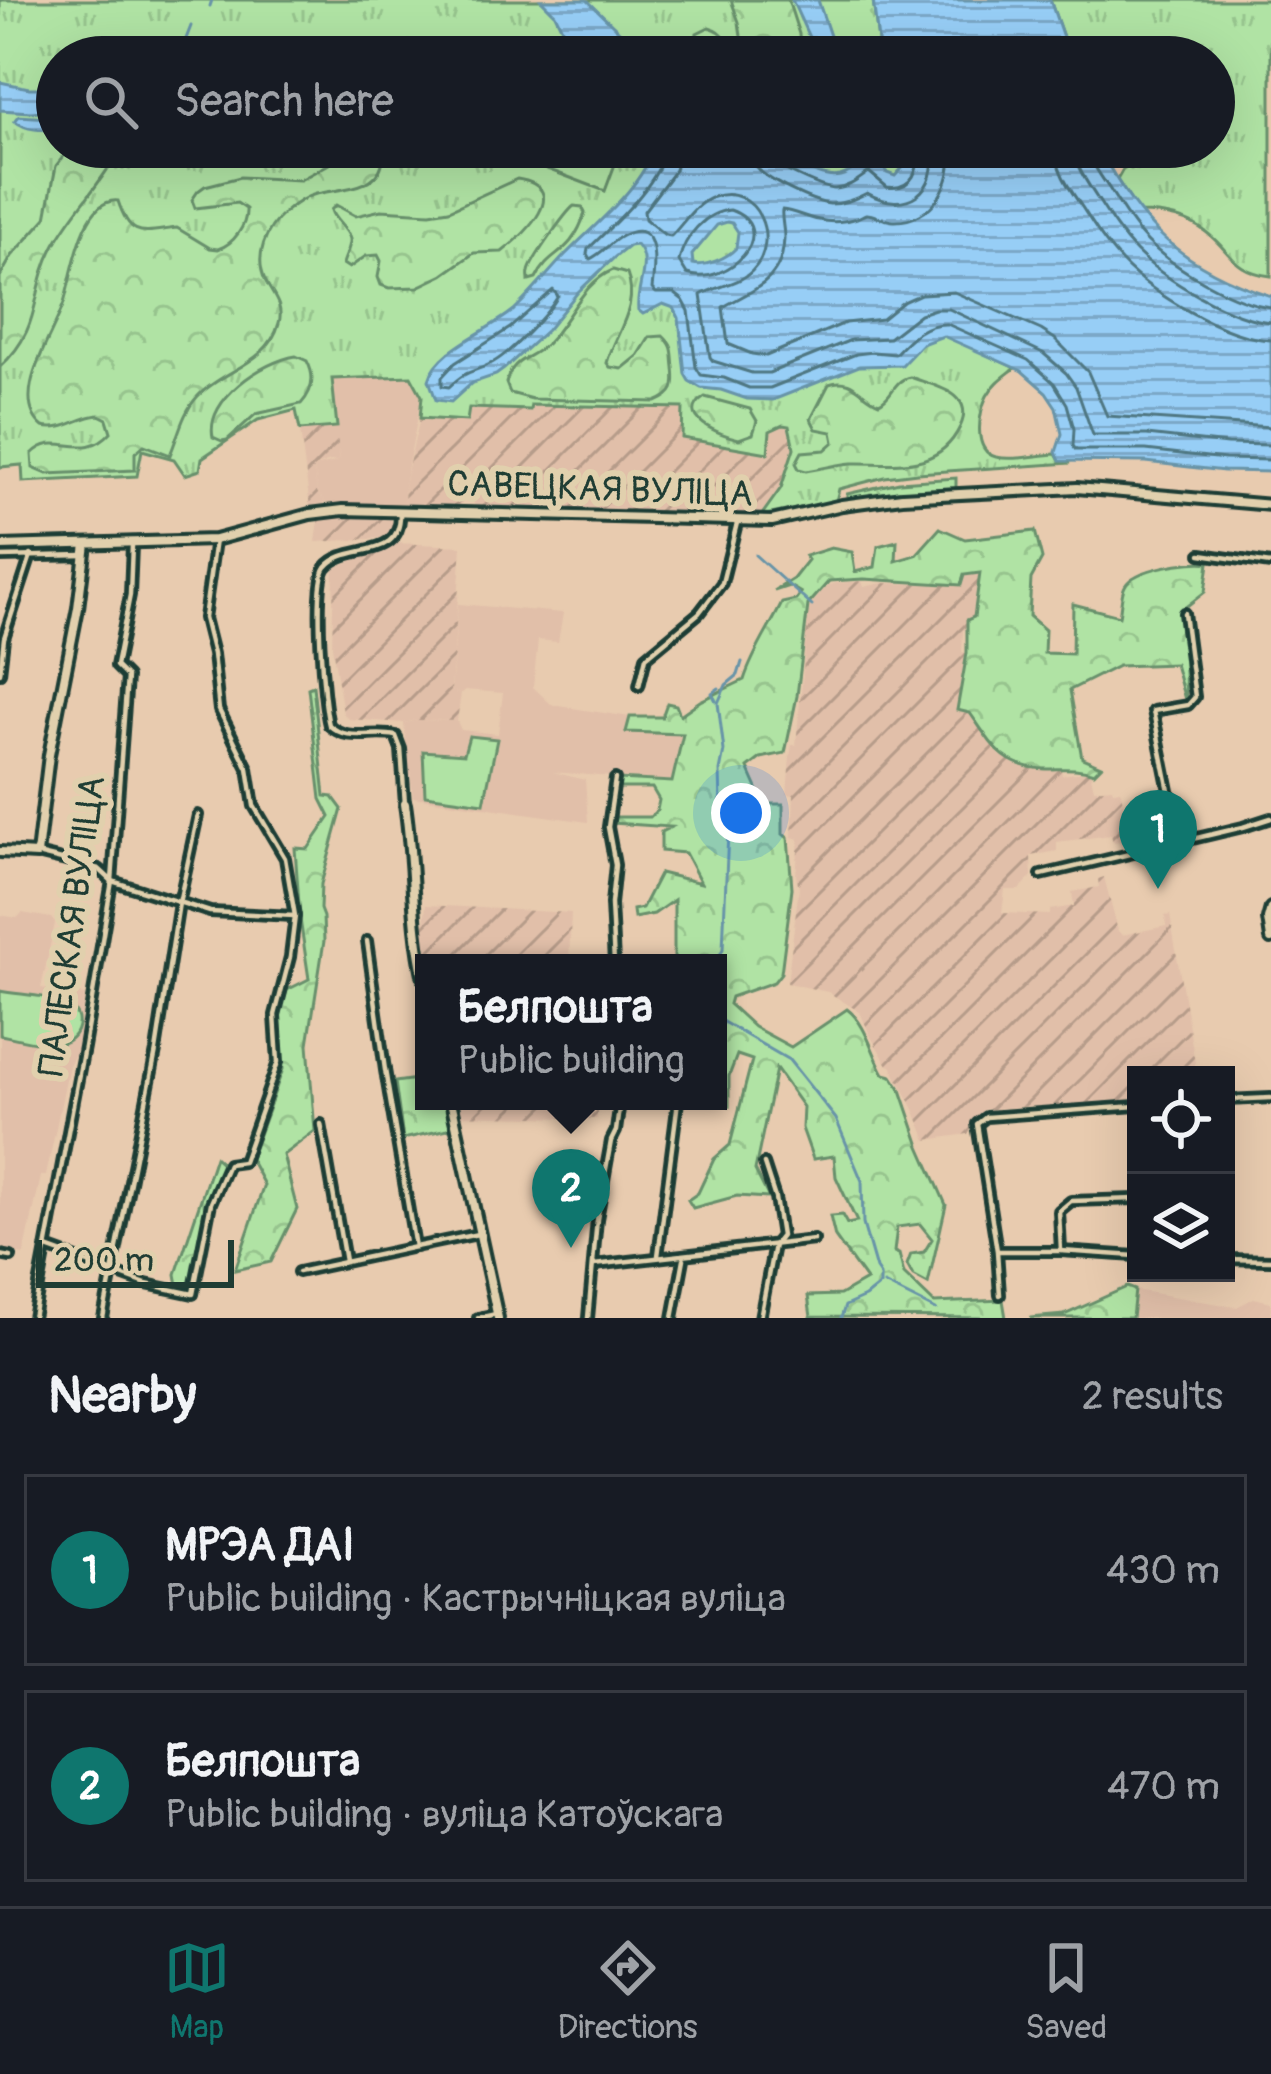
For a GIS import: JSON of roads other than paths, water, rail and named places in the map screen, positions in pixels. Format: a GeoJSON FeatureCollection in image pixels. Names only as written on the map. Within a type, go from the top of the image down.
{"type":"FeatureCollection","features":[{"type":"Feature","properties":{"kind":"street","name":"САВЕЦКАЯ ВУЛІЦА"},"geometry":{"type":"LineString","coordinates":[[0,557],[215,540],[310,514],[343,510],[772,521],[902,497],[1077,488],[1271,505]]}},
{"type":"Feature","properties":{"kind":"street"},"geometry":{"type":"LineString","coordinates":[[400,510],[401,526],[385,544],[326,567],[320,603],[323,684],[329,725],[345,736],[396,736],[401,749],[419,954]]}},
{"type":"Feature","properties":{"kind":"street"},"geometry":{"type":"LineString","coordinates":[[639,686],[646,657],[699,613],[722,583],[737,522]]}},
{"type":"Feature","properties":{"kind":"street"},"geometry":{"type":"LineString","coordinates":[[46,1248],[146,1284],[193,1294],[211,1203],[228,1164],[243,1162],[278,1062],[275,1015],[295,916],[285,858],[254,806],[248,768],[219,710],[204,618],[215,540]]}},
{"type":"Feature","properties":{"kind":"street","name":"ПАЛЕСКАЯ ВУЛІЦА"},"geometry":{"type":"LineString","coordinates":[[33,1318],[112,881],[127,677],[116,666],[130,595],[133,543]]}},
{"type":"Feature","properties":{"kind":"street","name":"САВЕЦКАЯ ВУЛІЦА"},"geometry":{"type":"LineString","coordinates":[[0,546],[86,549]]}},
{"type":"Feature","properties":{"kind":"street"},"geometry":{"type":"LineString","coordinates":[[37,854],[49,755],[86,549]]}},
{"type":"Feature","properties":{"kind":"street"},"geometry":{"type":"LineString","coordinates":[[1202,554],[1271,564]]}},
{"type":"Feature","properties":{"kind":"street"},"geometry":{"type":"LineString","coordinates":[[0,673],[4,638],[31,555]]}},
{"type":"Feature","properties":{"kind":"street"},"geometry":{"type":"LineString","coordinates":[[1179,841],[1153,711],[1188,705],[1196,697],[1184,613]]}},
{"type":"Feature","properties":{"kind":"street"},"geometry":{"type":"LineString","coordinates":[[614,954],[615,865],[608,827],[616,779]]}},
{"type":"Feature","properties":{"kind":"street"},"geometry":{"type":"LineString","coordinates":[[103,1318],[198,815]]}},
{"type":"Feature","properties":{"kind":"street"},"geometry":{"type":"LineString","coordinates":[[1041,875],[1271,818]]}},
{"type":"Feature","properties":{"kind":"street"},"geometry":{"type":"LineString","coordinates":[[0,852],[37,854],[100,869],[112,881],[209,913],[295,916]]}},
{"type":"Feature","properties":{"kind":"street"},"geometry":{"type":"LineString","coordinates":[[1271,908],[1271,939]]}},
{"type":"Feature","properties":{"kind":"street"},"geometry":{"type":"LineString","coordinates":[[367,941],[415,1247]]}},
{"type":"Feature","properties":{"kind":"street"},"geometry":{"type":"LineString","coordinates":[[1235,1100],[1271,1098]]}},
{"type":"Feature","properties":{"kind":"street"},"geometry":{"type":"LineString","coordinates":[[1000,1295],[977,1124],[986,1117],[1127,1107]]}},
{"type":"Feature","properties":{"kind":"street"},"geometry":{"type":"LineString","coordinates":[[453,1110],[498,1316],[478,1318]]}},
{"type":"Feature","properties":{"kind":"street"},"geometry":{"type":"LineString","coordinates":[[588,1318],[597,1219],[619,1110]]}},
{"type":"Feature","properties":{"kind":"street"},"geometry":{"type":"LineString","coordinates":[[658,1258],[677,1110]]}},
{"type":"Feature","properties":{"kind":"street"},"geometry":{"type":"LineString","coordinates":[[321,1124],[345,1263]]}},
{"type":"Feature","properties":{"kind":"street"},"geometry":{"type":"LineString","coordinates":[[760,1318],[774,1245],[781,1236],[764,1164]]}},
{"type":"Feature","properties":{"kind":"street"},"geometry":{"type":"LineString","coordinates":[[1061,1251],[1059,1211],[1063,1205],[1127,1199]]}},
{"type":"Feature","properties":{"kind":"street"},"geometry":{"type":"LineString","coordinates":[[298,1272],[478,1234]]}},
{"type":"Feature","properties":{"kind":"street"},"geometry":{"type":"LineString","coordinates":[[594,1264],[814,1240]]}},
{"type":"Feature","properties":{"kind":"street"},"geometry":{"type":"LineString","coordinates":[[997,1251],[1127,1255]]}},
{"type":"Feature","properties":{"kind":"street"},"geometry":{"type":"LineString","coordinates":[[0,1255],[11,1257]]}},
{"type":"Feature","properties":{"kind":"street"},"geometry":{"type":"LineString","coordinates":[[673,1318],[685,1256]]}},
{"type":"Feature","properties":{"kind":"street"},"geometry":{"type":"LineString","coordinates":[[1235,1259],[1271,1260]]}},
{"type":"Feature","properties":{"kind":"water"},"geometry":{"type":"Polygon","coordinates":[[[541,0],[587,0],[624,36],[566,36],[555,14],[541,0]]]}},
{"type":"Feature","properties":{"kind":"water"},"geometry":{"type":"Polygon","coordinates":[[[792,0],[818,0],[830,36],[808,36],[792,0]]]}},
{"type":"Feature","properties":{"kind":"water"},"geometry":{"type":"Polygon","coordinates":[[[873,0],[1050,0],[1063,36],[877,36],[873,0]]]}},
{"type":"Feature","properties":{"kind":"water"},"geometry":{"type":"Polygon","coordinates":[[[0,82],[36,88],[36,112],[0,110],[0,82]]]}},
{"type":"Feature","properties":{"kind":"water"},"geometry":{"type":"Polygon","coordinates":[[[19,116],[36,117],[36,129],[15,121],[19,116]]]}},
{"type":"Feature","properties":{"kind":"water"},"geometry":{"type":"Polygon","coordinates":[[[644,168],[808,168],[831,177],[853,168],[884,168],[895,176],[902,168],[1110,168],[1167,241],[1212,272],[1271,296],[1271,472],[1060,461],[1056,452],[1062,434],[1056,407],[1046,392],[1022,371],[943,336],[922,344],[902,365],[859,366],[773,400],[701,388],[685,374],[674,308],[663,304],[643,314],[638,310],[643,259],[636,245],[615,257],[504,369],[472,383],[451,402],[436,400],[429,380],[442,359],[514,310],[644,168]],[[732,223],[717,225],[692,255],[693,264],[727,255],[736,248],[738,232],[732,223]]]}},
{"type":"Feature","properties":{"kind":"waterway"},"geometry":{"type":"LineString","coordinates":[[210,6],[212,0]]}},
{"type":"Feature","properties":{"kind":"waterway"},"geometry":{"type":"LineString","coordinates":[[187,36],[191,26]]}},
{"type":"Feature","properties":{"kind":"waterway"},"geometry":{"type":"LineString","coordinates":[[755,555],[812,606]]}},
{"type":"Feature","properties":{"kind":"waterway"},"geometry":{"type":"LineString","coordinates":[[720,954],[728,831],[721,804],[724,751],[718,703],[742,662]]}},
{"type":"Feature","properties":{"kind":"waterway"},"geometry":{"type":"LineString","coordinates":[[716,701],[712,693],[719,688]]}},
{"type":"Feature","properties":{"kind":"waterway"},"geometry":{"type":"LineString","coordinates":[[727,1024],[789,1060],[836,1119],[862,1181],[863,1224],[880,1285],[845,1306],[841,1318]]}},
{"type":"Feature","properties":{"kind":"waterway"},"geometry":{"type":"LineString","coordinates":[[884,1284],[936,1310]]}},
{"type":"Feature","properties":{"kind":"place","name":"МРЭА ДАІ"},"geometry":{"type":"Point","coordinates":[1158,889]}},
{"type":"Feature","properties":{"kind":"place","name":"Белпошта"},"geometry":{"type":"Point","coordinates":[571,1248]}}]}
